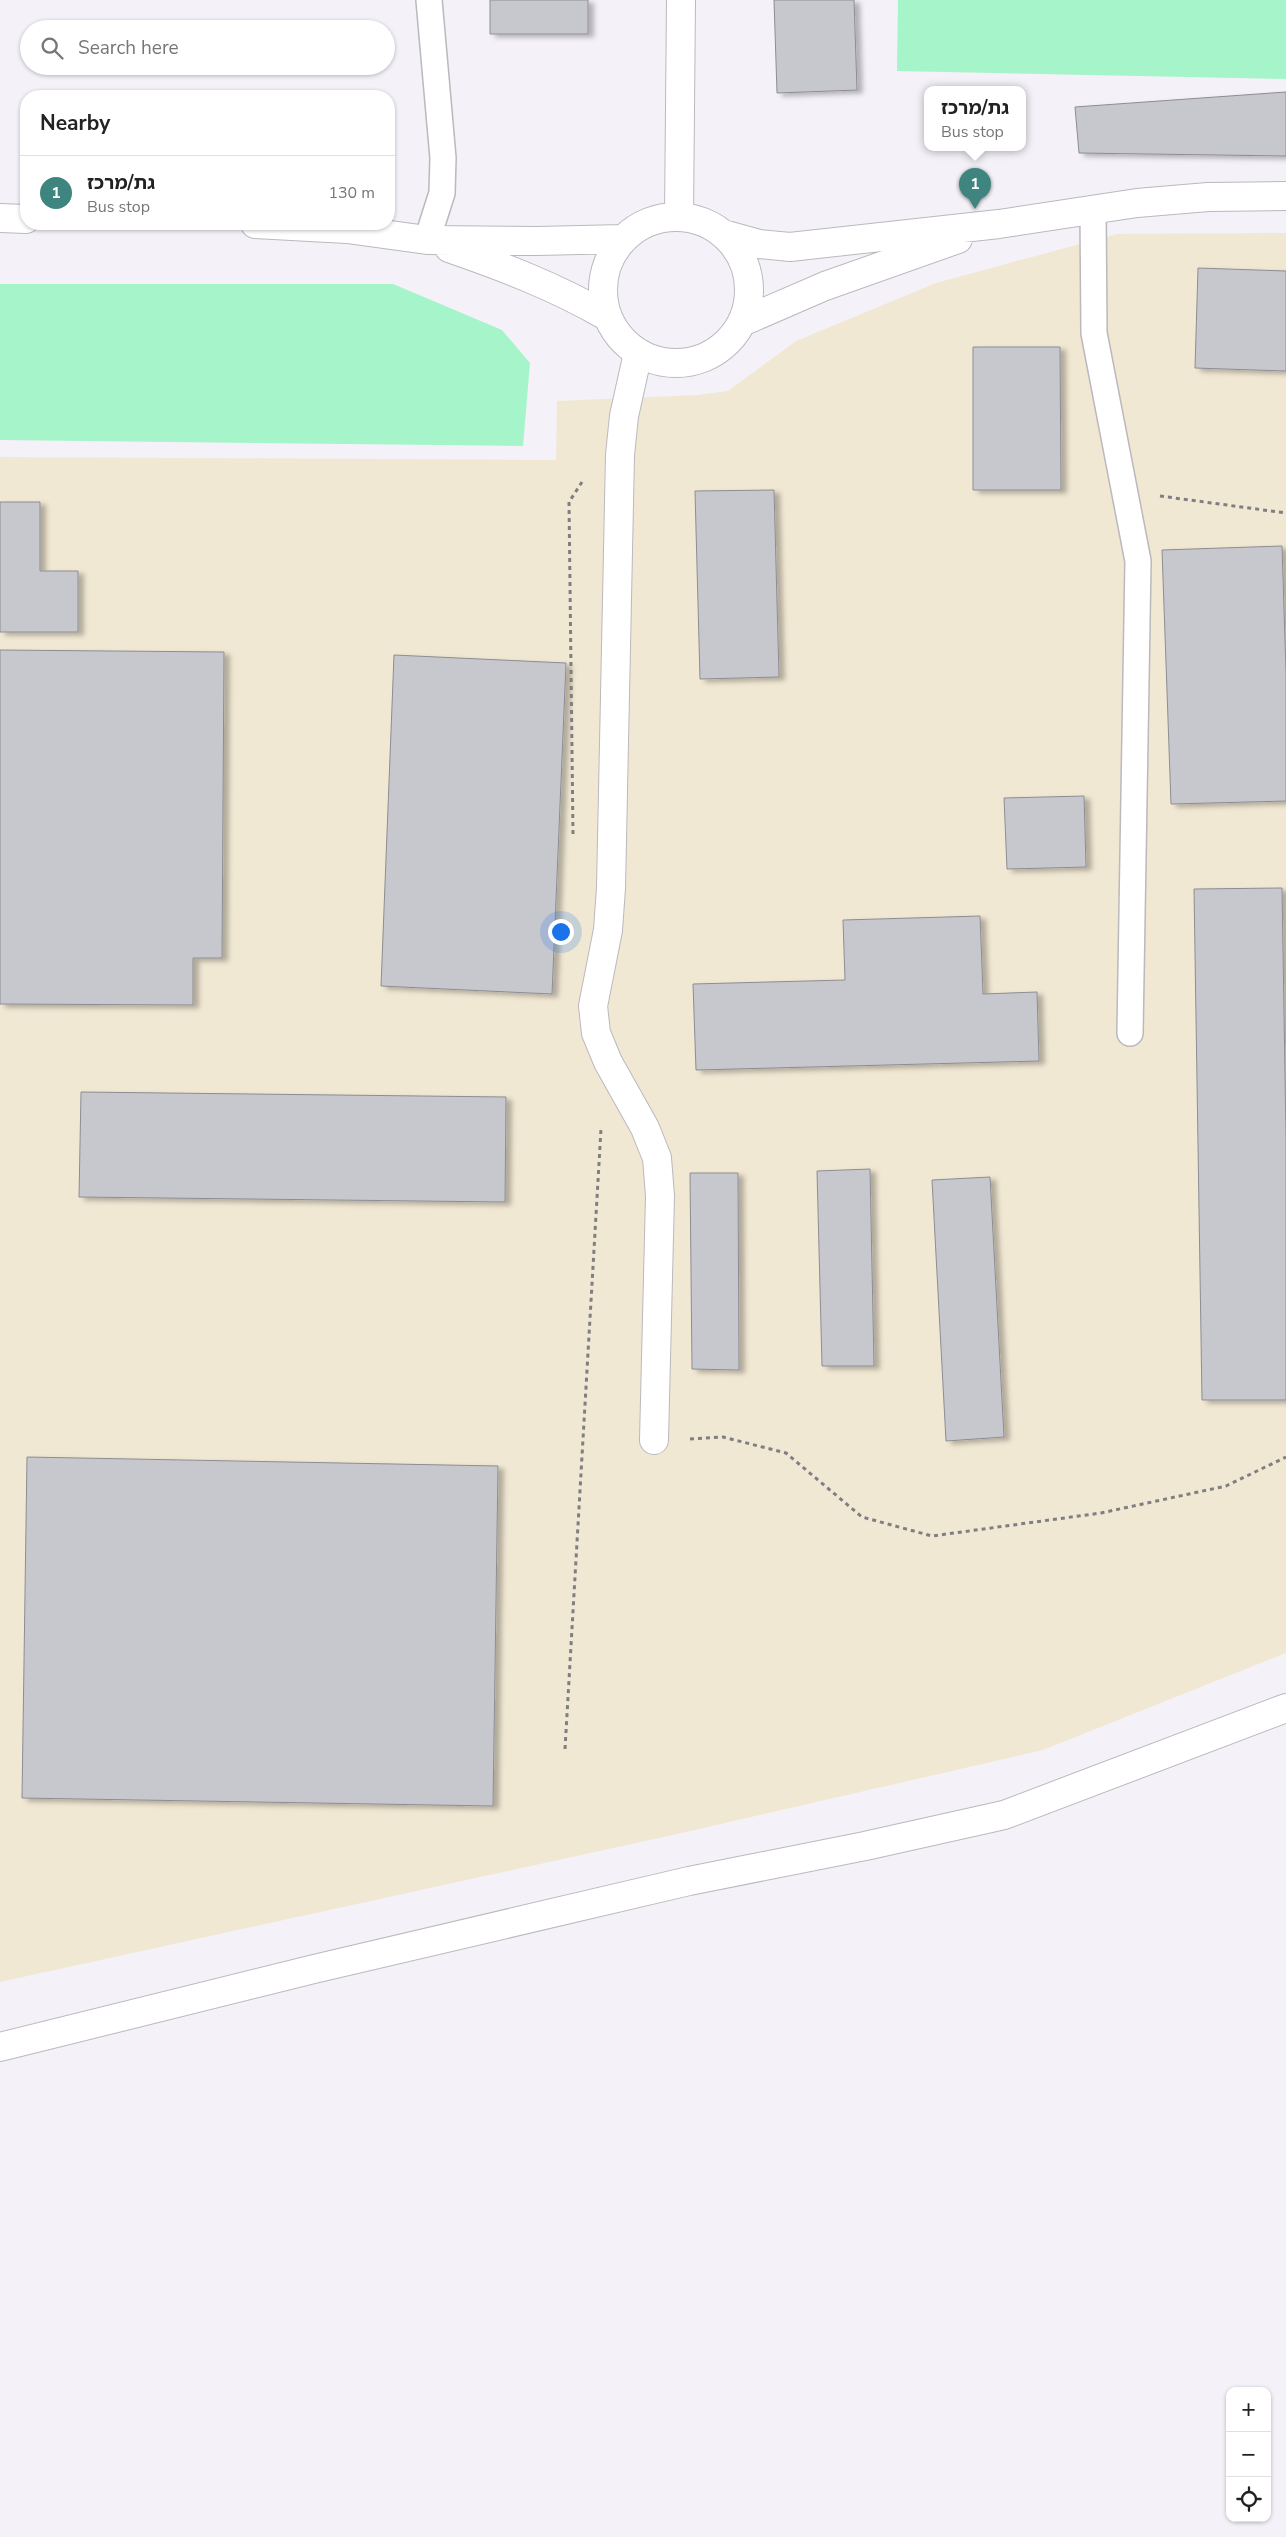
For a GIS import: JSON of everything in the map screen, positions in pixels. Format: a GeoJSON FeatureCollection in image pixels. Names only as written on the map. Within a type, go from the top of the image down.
{"type":"FeatureCollection","features":[{"type":"Feature","properties":{"kind":"street"},"geometry":{"type":"LineString","coordinates":[[679,217],[681,0]]}},
{"type":"Feature","properties":{"kind":"street"},"geometry":{"type":"LineString","coordinates":[[723,234],[739,253],[748,274],[749,299],[742,322],[728,342],[708,357],[685,364],[661,363],[638,354],[619,338],[606,316],[602,292],[605,268],[616,247],[624,239],[634,230],[655,219],[679,217],[702,222],[723,234],[759,244],[790,246],[999,224],[1093,209],[1208,197],[1286,196]]}},
{"type":"Feature","properties":{"kind":"street"},"geometry":{"type":"LineString","coordinates":[[0,218],[20,219]]}},
{"type":"Feature","properties":{"kind":"street"},"geometry":{"type":"LineString","coordinates":[[742,322],[825,286],[999,224]]}},
{"type":"Feature","properties":{"kind":"street"},"geometry":{"type":"LineString","coordinates":[[354,230],[427,240],[537,242],[624,239]]}},
{"type":"Feature","properties":{"kind":"street"},"geometry":{"type":"LineString","coordinates":[[427,240],[506,268],[570,295],[606,316]]}},
{"type":"Feature","properties":{"kind":"street"},"geometry":{"type":"LineString","coordinates":[[638,354],[624,416],[620,455],[611,888],[608,930],[593,1006],[596,1034],[608,1062],[645,1128],[657,1158],[660,1196],[654,1440]]}},
{"type":"Feature","properties":{"kind":"street"},"geometry":{"type":"LineString","coordinates":[[0,2047],[314,1969],[689,1881],[865,1846],[1004,1814],[1286,1708]]}},
{"type":"Feature","properties":{"kind":"lane"},"geometry":{"type":"LineString","coordinates":[[427,240],[442,193],[443,158],[429,0]]}},
{"type":"Feature","properties":{"kind":"lane"},"geometry":{"type":"LineString","coordinates":[[1093,209],[1094,333],[1138,561],[1130,1033]]}},
{"type":"Feature","properties":{"kind":"path"},"geometry":{"type":"LineString","coordinates":[[1124,491],[1286,513]]}},
{"type":"Feature","properties":{"kind":"path"},"geometry":{"type":"LineString","coordinates":[[654,1440],[723,1437],[786,1453],[862,1518],[932,1536],[1101,1513],[1226,1486],[1286,1457]]}},
{"type":"Feature","properties":{"kind":"shaded area"},"geometry":{"type":"Polygon","coordinates":[[[1286,233],[1286,1653],[1043,1750],[686,1832],[0,1982],[0,457],[556,460],[557,401],[698,395],[728,391],[796,341],[936,283],[1117,234],[1286,233]]]}},
{"type":"Feature","properties":{"kind":"green space"},"geometry":{"type":"Polygon","coordinates":[[[898,0],[1286,0],[1286,79],[897,71],[898,0]]]}},
{"type":"Feature","properties":{"kind":"green space"},"geometry":{"type":"Polygon","coordinates":[[[0,284],[393,284],[502,330],[530,363],[523,446],[0,440],[0,284]]]}},
{"type":"Feature","properties":{"kind":"building"},"geometry":{"type":"Polygon","coordinates":[[[490,0],[588,0],[588,34],[490,34],[490,0]]]}},
{"type":"Feature","properties":{"kind":"building"},"geometry":{"type":"Polygon","coordinates":[[[774,0],[854,0],[857,90],[777,93],[774,0]]]}},
{"type":"Feature","properties":{"kind":"building"},"geometry":{"type":"Polygon","coordinates":[[[1286,92],[1286,156],[1079,153],[1075,107],[1286,92]]]}},
{"type":"Feature","properties":{"kind":"building"},"geometry":{"type":"Polygon","coordinates":[[[1198,268],[1286,271],[1286,371],[1195,368],[1198,268]]]}},
{"type":"Feature","properties":{"kind":"building"},"geometry":{"type":"Polygon","coordinates":[[[973,347],[1060,347],[1061,490],[973,490],[973,347]]]}},
{"type":"Feature","properties":{"kind":"building"},"geometry":{"type":"Polygon","coordinates":[[[774,490],[779,677],[700,679],[695,491],[774,490]]]}},
{"type":"Feature","properties":{"kind":"building"},"geometry":{"type":"Polygon","coordinates":[[[0,502],[40,502],[40,571],[78,571],[78,632],[0,632],[0,502]]]}},
{"type":"Feature","properties":{"kind":"building"},"geometry":{"type":"Polygon","coordinates":[[[1282,546],[1286,672],[1286,801],[1171,804],[1162,550],[1282,546]]]}},
{"type":"Feature","properties":{"kind":"building"},"geometry":{"type":"Polygon","coordinates":[[[0,650],[224,652],[222,958],[193,958],[193,1005],[0,1004],[0,650]]]}},
{"type":"Feature","properties":{"kind":"building"},"geometry":{"type":"Polygon","coordinates":[[[394,655],[566,663],[552,994],[381,986],[394,655]]]}},
{"type":"Feature","properties":{"kind":"building"},"geometry":{"type":"Polygon","coordinates":[[[1084,796],[1086,867],[1007,869],[1004,798],[1084,796]]]}},
{"type":"Feature","properties":{"kind":"building"},"geometry":{"type":"Polygon","coordinates":[[[1282,888],[1286,1137],[1286,1400],[1202,1400],[1194,889],[1282,888]]]}},
{"type":"Feature","properties":{"kind":"building"},"geometry":{"type":"Polygon","coordinates":[[[980,916],[983,994],[1037,992],[1039,1061],[696,1070],[693,984],[845,980],[843,920],[980,916]]]}},
{"type":"Feature","properties":{"kind":"building"},"geometry":{"type":"Polygon","coordinates":[[[81,1092],[506,1097],[505,1202],[79,1197],[81,1092]]]}},
{"type":"Feature","properties":{"kind":"building"},"geometry":{"type":"Polygon","coordinates":[[[870,1169],[874,1366],[822,1366],[817,1171],[870,1169]]]}},
{"type":"Feature","properties":{"kind":"building"},"geometry":{"type":"Polygon","coordinates":[[[690,1173],[738,1173],[739,1370],[692,1369],[690,1173]]]}},
{"type":"Feature","properties":{"kind":"building"},"geometry":{"type":"Polygon","coordinates":[[[990,1177],[1004,1437],[946,1441],[932,1180],[990,1177]]]}},
{"type":"Feature","properties":{"kind":"building"},"geometry":{"type":"Polygon","coordinates":[[[27,1457],[498,1466],[493,1806],[22,1798],[27,1457]]]}},
{"type":"Feature","properties":{"kind":"place","name":"גת/מרכז"},"geometry":{"type":"Point","coordinates":[975,209]}}]}
